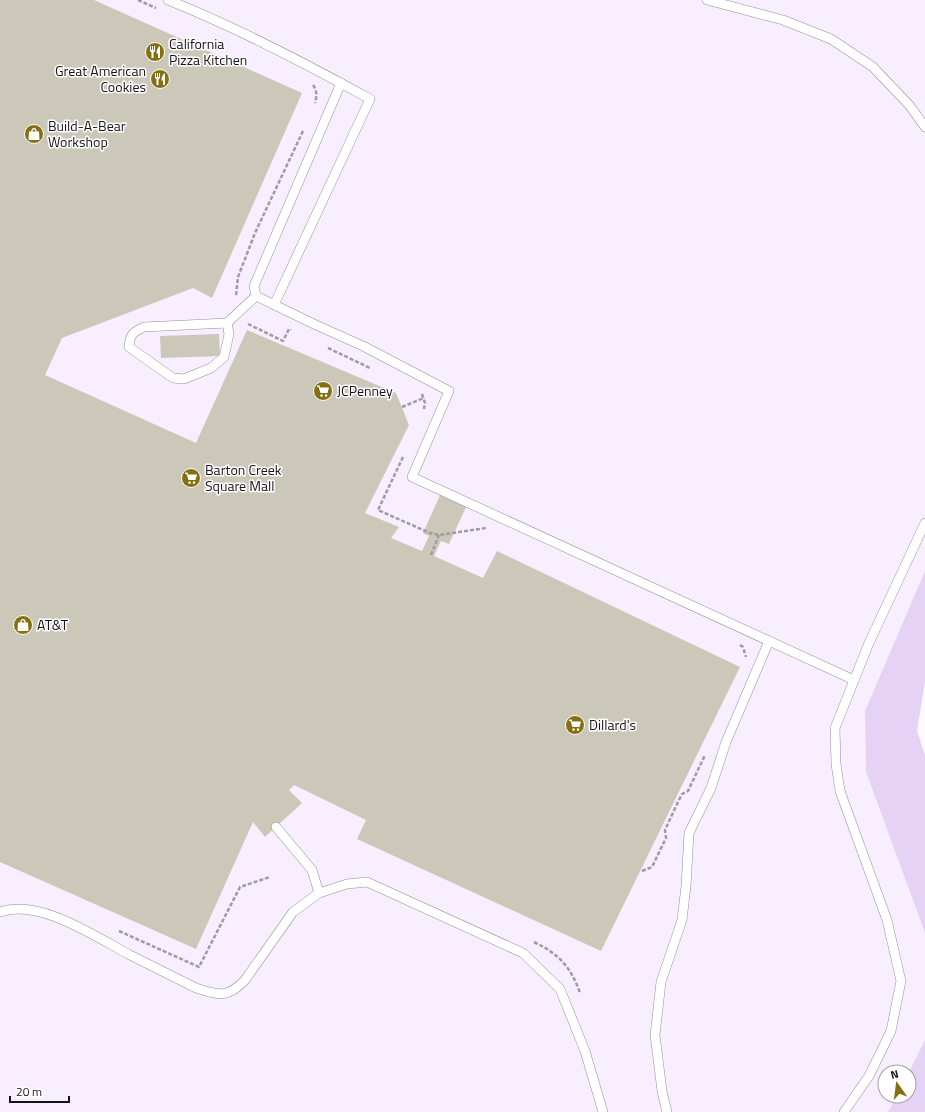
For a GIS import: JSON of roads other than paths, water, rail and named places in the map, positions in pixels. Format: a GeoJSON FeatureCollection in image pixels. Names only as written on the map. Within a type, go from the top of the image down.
{"type":"FeatureCollection","features":[{"type":"Feature","properties":{"kind":"lane"},"geometry":{"type":"LineString","coordinates":[[168,0],[235,29],[341,83],[370,100],[274,305]]}},
{"type":"Feature","properties":{"kind":"lane"},"geometry":{"type":"LineString","coordinates":[[707,0],[783,20],[831,40],[873,67],[910,106],[925,127]]}},
{"type":"Feature","properties":{"kind":"lane"},"geometry":{"type":"LineString","coordinates":[[256,296],[254,286],[341,83]]}},
{"type":"Feature","properties":{"kind":"lane"},"geometry":{"type":"LineString","coordinates":[[256,296],[363,346],[449,391],[412,477],[854,680]]}},
{"type":"Feature","properties":{"kind":"lane"},"geometry":{"type":"LineString","coordinates":[[227,323],[229,334],[224,357],[211,368],[184,379],[173,378],[129,347],[130,338],[134,332],[144,327],[227,323],[256,296]]}},
{"type":"Feature","properties":{"kind":"lane"},"geometry":{"type":"LineString","coordinates":[[844,1112],[869,1076],[891,1031],[901,980],[887,920],[840,791],[837,771],[835,728],[869,643],[925,523]]}},
{"type":"Feature","properties":{"kind":"lane"},"geometry":{"type":"LineString","coordinates":[[667,1112],[662,1091],[655,1035],[662,982],[682,920],[686,886],[689,833],[711,788],[726,742],[769,641]]}},
{"type":"Feature","properties":{"kind":"lane"},"geometry":{"type":"LineString","coordinates":[[276,827],[312,870],[318,893]]}},
{"type":"Feature","properties":{"kind":"lane"},"geometry":{"type":"LineString","coordinates":[[0,912],[10,909],[30,910],[66,920],[196,988],[219,995],[236,990],[293,912],[318,893],[347,884],[367,882],[523,953],[560,989],[585,1050],[604,1112]]}},
{"type":"Feature","properties":{"kind":"place","name":"California Pizza Kitchen"},"geometry":{"type":"Point","coordinates":[155,52]}},
{"type":"Feature","properties":{"kind":"place","name":"Great American Cookies"},"geometry":{"type":"Point","coordinates":[160,79]}},
{"type":"Feature","properties":{"kind":"place","name":"Build-A-Bear Workshop"},"geometry":{"type":"Point","coordinates":[34,134]}},
{"type":"Feature","properties":{"kind":"place","name":"JCPenney"},"geometry":{"type":"Point","coordinates":[323,391]}},
{"type":"Feature","properties":{"kind":"place","name":"Barton Creek Square Mall"},"geometry":{"type":"Point","coordinates":[191,478]}},
{"type":"Feature","properties":{"kind":"place","name":"AT&T"},"geometry":{"type":"Point","coordinates":[23,625]}},
{"type":"Feature","properties":{"kind":"place","name":"Dillard's"},"geometry":{"type":"Point","coordinates":[575,725]}}]}
